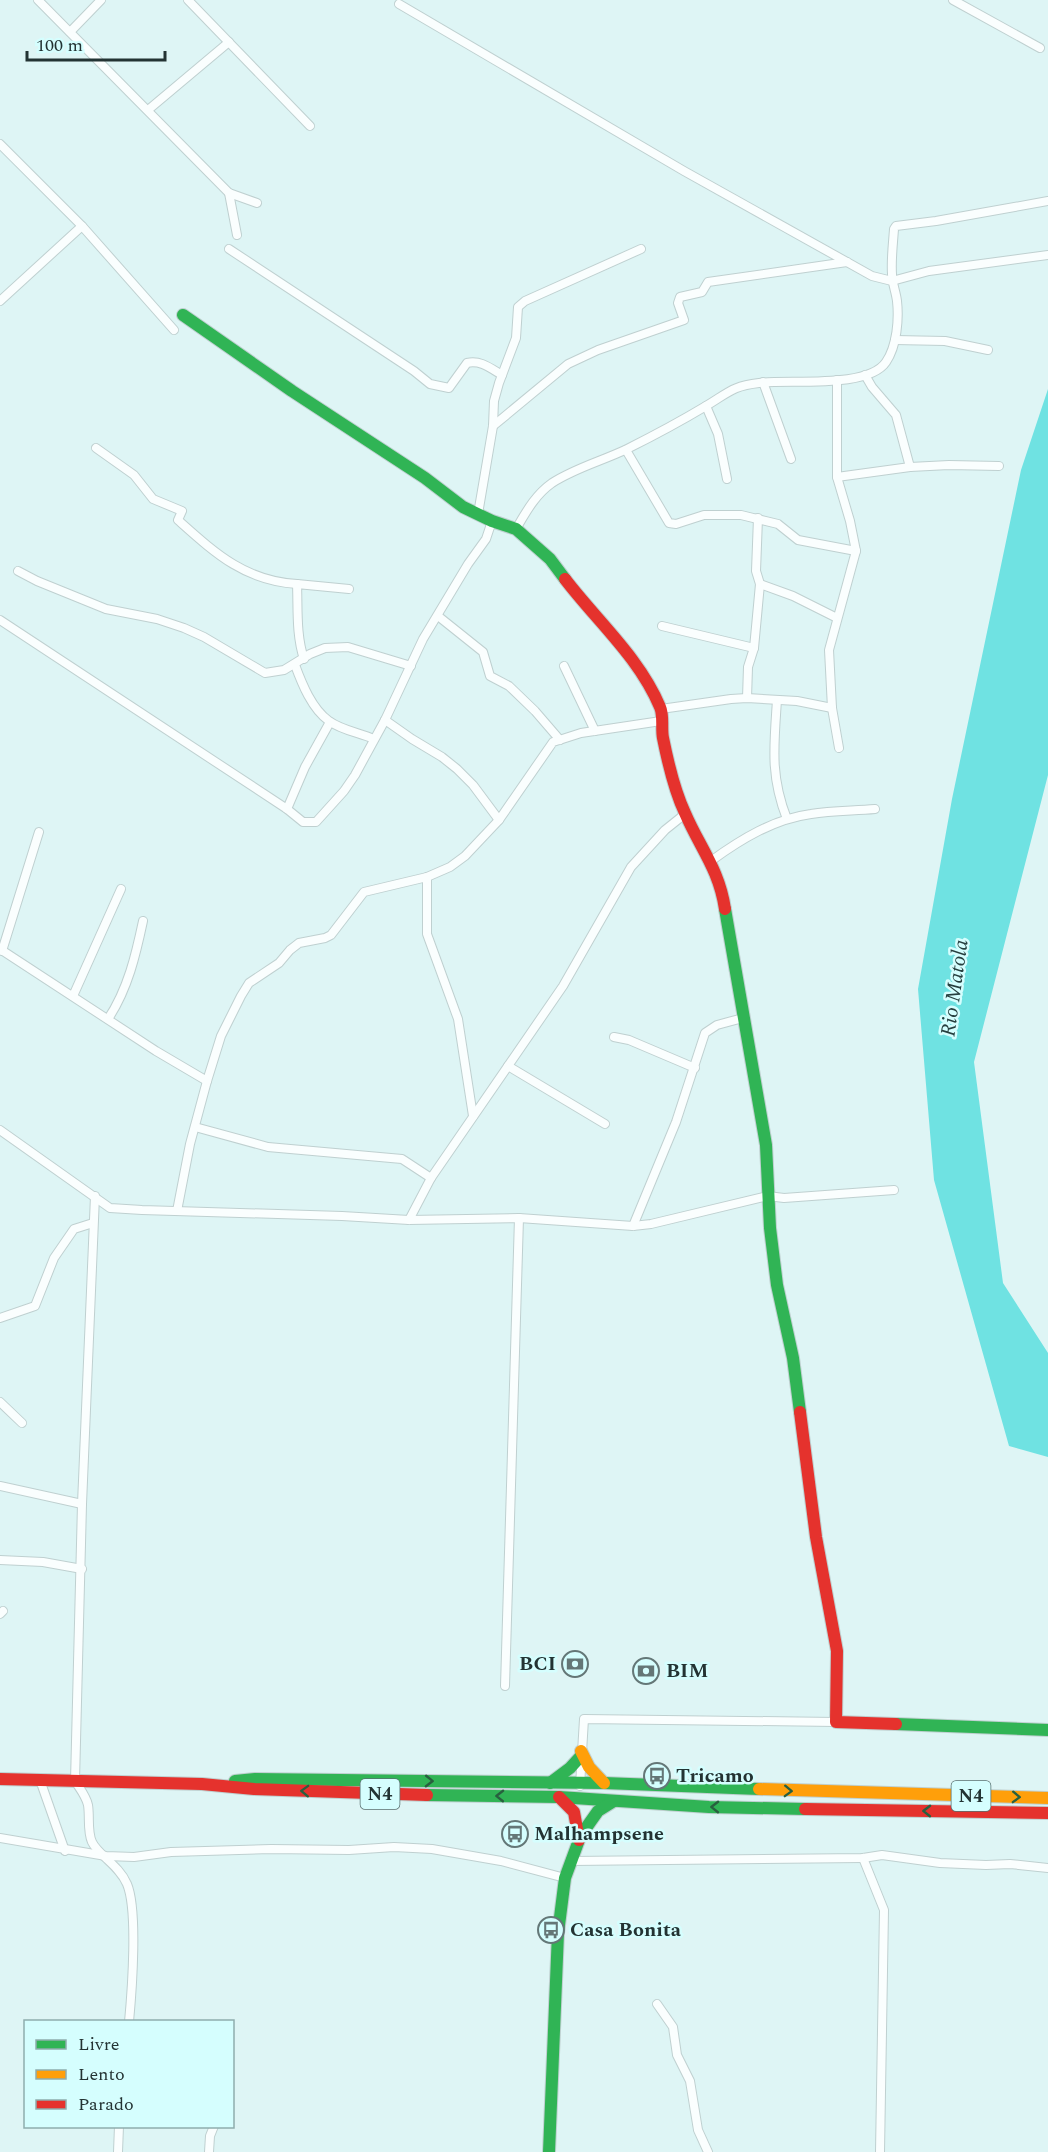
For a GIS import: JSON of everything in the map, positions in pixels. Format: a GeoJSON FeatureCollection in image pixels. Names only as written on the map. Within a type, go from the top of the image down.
{"type":"FeatureCollection","features":[{"type":"Feature","properties":{"kind":"main road"},"geometry":{"type":"LineString","coordinates":[[183,315],[292,391],[425,478],[464,507],[492,521],[516,529],[550,559],[643,676],[661,715],[663,737],[677,793],[685,814],[711,861],[723,894],[766,1145],[768,1196],[777,1286],[793,1358],[816,1537],[837,1651],[836,1722],[1048,1730]]}},
{"type":"Feature","properties":{"kind":"main road"},"geometry":{"type":"LineString","coordinates":[[550,1783],[570,1768],[581,1754],[604,1783]]}},
{"type":"Feature","properties":{"kind":"main road","name":"N4"},"geometry":{"type":"LineString","coordinates":[[0,1779],[202,1784],[254,1789],[367,1794],[559,1797],[709,1807],[1048,1814]]}},
{"type":"Feature","properties":{"kind":"main road","name":"N4"},"geometry":{"type":"LineString","coordinates":[[202,1784],[255,1779],[604,1783],[1048,1798]]}},
{"type":"Feature","properties":{"kind":"main road"},"geometry":{"type":"LineString","coordinates":[[559,1797],[574,1812],[579,1840]]}},
{"type":"Feature","properties":{"kind":"main road"},"geometry":{"type":"LineString","coordinates":[[549,2152],[558,1933],[565,1878],[579,1840],[598,1811],[614,1802]]}},
{"type":"Feature","properties":{"kind":"street"},"geometry":{"type":"LineString","coordinates":[[38,0],[229,193],[257,203]]}},
{"type":"Feature","properties":{"kind":"street"},"geometry":{"type":"LineString","coordinates":[[70,32],[101,0]]}},
{"type":"Feature","properties":{"kind":"street"},"geometry":{"type":"LineString","coordinates":[[188,0],[310,126]]}},
{"type":"Feature","properties":{"kind":"street"},"geometry":{"type":"LineString","coordinates":[[953,0],[1040,48]]}},
{"type":"Feature","properties":{"kind":"street"},"geometry":{"type":"LineString","coordinates":[[399,4],[684,171],[872,276],[892,281],[929,271],[1048,255]]}},
{"type":"Feature","properties":{"kind":"street"},"geometry":{"type":"LineString","coordinates":[[148,110],[229,42]]}},
{"type":"Feature","properties":{"kind":"street"},"geometry":{"type":"LineString","coordinates":[[0,144],[82,226],[174,330]]}},
{"type":"Feature","properties":{"kind":"street"},"geometry":{"type":"LineString","coordinates":[[229,193],[237,236]]}},
{"type":"Feature","properties":{"kind":"street"},"geometry":{"type":"LineString","coordinates":[[516,529],[530,504],[551,484],[626,450],[741,385],[763,382],[837,380],[876,371],[886,363],[895,340],[897,309],[892,281],[894,229],[899,224],[936,221],[1048,201]]}},
{"type":"Feature","properties":{"kind":"street"},"geometry":{"type":"LineString","coordinates":[[0,301],[82,226]]}},
{"type":"Feature","properties":{"kind":"street"},"geometry":{"type":"LineString","coordinates":[[229,249],[414,371],[430,384],[449,387],[467,363],[474,362],[481,363],[502,375]]}},
{"type":"Feature","properties":{"kind":"street"},"geometry":{"type":"LineString","coordinates":[[478,514],[493,426],[494,401],[516,338],[518,307],[525,301],[641,249]]}},
{"type":"Feature","properties":{"kind":"street"},"geometry":{"type":"LineString","coordinates":[[493,426],[568,364],[598,350],[684,320],[678,303],[680,297],[702,292],[708,282],[846,262]]}},
{"type":"Feature","properties":{"kind":"street"},"geometry":{"type":"LineString","coordinates":[[895,340],[945,340],[988,350]]}},
{"type":"Feature","properties":{"kind":"street"},"geometry":{"type":"LineString","coordinates":[[865,375],[872,387],[896,415],[910,467]]}},
{"type":"Feature","properties":{"kind":"street"},"geometry":{"type":"LineString","coordinates":[[837,380],[837,477],[856,551],[829,650],[832,708],[839,748]]}},
{"type":"Feature","properties":{"kind":"street"},"geometry":{"type":"LineString","coordinates":[[763,382],[792,459]]}},
{"type":"Feature","properties":{"kind":"street"},"geometry":{"type":"LineString","coordinates":[[706,406],[717,434],[727,480]]}},
{"type":"Feature","properties":{"kind":"street"},"geometry":{"type":"LineString","coordinates":[[96,448],[134,475],[153,499],[182,511],[178,520],[228,562],[248,574],[297,584],[349,589]]}},
{"type":"Feature","properties":{"kind":"street"},"geometry":{"type":"LineString","coordinates":[[626,450],[669,523],[676,524],[704,514],[741,515],[778,524],[798,540],[856,551]]}},
{"type":"Feature","properties":{"kind":"street"},"geometry":{"type":"LineString","coordinates":[[837,477],[910,467],[999,466]]}},
{"type":"Feature","properties":{"kind":"street"},"geometry":{"type":"LineString","coordinates":[[747,698],[748,667],[754,648],[760,584],[756,571],[758,519]]}},
{"type":"Feature","properties":{"kind":"street"},"geometry":{"type":"LineString","coordinates":[[0,620],[287,809],[303,822],[316,822],[344,791],[360,766],[385,720],[423,639],[468,564],[486,539],[492,521]]}},
{"type":"Feature","properties":{"kind":"street"},"geometry":{"type":"LineString","coordinates":[[18,571],[106,609],[157,619],[184,628],[265,673],[275,673],[325,648],[348,647],[411,666]]}},
{"type":"Feature","properties":{"kind":"street"},"geometry":{"type":"LineString","coordinates":[[297,584],[298,620],[304,659]]}},
{"type":"Feature","properties":{"kind":"street"},"geometry":{"type":"LineString","coordinates":[[760,584],[793,596],[837,618]]}},
{"type":"Feature","properties":{"kind":"street"},"geometry":{"type":"LineString","coordinates":[[438,616],[483,652],[490,676],[509,686],[560,740]]}},
{"type":"Feature","properties":{"kind":"street"},"geometry":{"type":"LineString","coordinates":[[662,626],[754,648]]}},
{"type":"Feature","properties":{"kind":"street"},"geometry":{"type":"LineString","coordinates":[[295,664],[311,700],[330,722],[374,739]]}},
{"type":"Feature","properties":{"kind":"street"},"geometry":{"type":"LineString","coordinates":[[564,666],[595,731]]}},
{"type":"Feature","properties":{"kind":"street"},"geometry":{"type":"LineString","coordinates":[[177,1211],[195,1127],[220,1036],[249,983],[279,963],[290,950],[299,944],[331,935],[364,892],[427,877],[450,867],[465,856],[499,820],[553,742],[581,733],[731,699],[797,701],[832,708]]}},
{"type":"Feature","properties":{"kind":"street"},"geometry":{"type":"LineString","coordinates":[[777,700],[774,774],[779,800],[787,819]]}},
{"type":"Feature","properties":{"kind":"street"},"geometry":{"type":"LineString","coordinates":[[385,720],[457,769],[473,785],[499,820]]}},
{"type":"Feature","properties":{"kind":"street"},"geometry":{"type":"LineString","coordinates":[[287,809],[330,722]]}},
{"type":"Feature","properties":{"kind":"street"},"geometry":{"type":"LineString","coordinates":[[711,861],[765,827],[787,819],[811,814],[875,809]]}},
{"type":"Feature","properties":{"kind":"street"},"geometry":{"type":"LineString","coordinates":[[409,1220],[431,1178],[563,986],[631,867],[665,830],[685,814]]}},
{"type":"Feature","properties":{"kind":"street"},"geometry":{"type":"LineString","coordinates":[[39,832],[1,950],[156,1051],[207,1081]]}},
{"type":"Feature","properties":{"kind":"street"},"geometry":{"type":"LineString","coordinates":[[427,877],[427,934],[458,1019],[473,1116]]}},
{"type":"Feature","properties":{"kind":"street"},"geometry":{"type":"LineString","coordinates":[[73,996],[121,889]]}},
{"type":"Feature","properties":{"kind":"street"},"geometry":{"type":"LineString","coordinates":[[108,1019],[116,1007],[131,971],[143,921]]}},
{"type":"Feature","properties":{"kind":"street"},"geometry":{"type":"LineString","coordinates":[[633,1226],[676,1122],[705,1033],[717,1025],[743,1018]]}},
{"type":"Feature","properties":{"kind":"street"},"geometry":{"type":"LineString","coordinates":[[614,1037],[629,1040],[695,1068]]}},
{"type":"Feature","properties":{"kind":"street"},"geometry":{"type":"LineString","coordinates":[[508,1066],[604,1124]]}},
{"type":"Feature","properties":{"kind":"street"},"geometry":{"type":"LineString","coordinates":[[195,1127],[268,1147],[402,1159],[431,1178]]}},
{"type":"Feature","properties":{"kind":"street"},"geometry":{"type":"LineString","coordinates":[[0,1130],[110,1208],[409,1220],[519,1218],[633,1226],[651,1224],[768,1196],[784,1198],[894,1190]]}},
{"type":"Feature","properties":{"kind":"street"},"geometry":{"type":"LineString","coordinates":[[95,1196],[82,1504],[75,1781],[87,1805],[89,1835],[93,1845],[120,1872],[132,1898],[132,1993],[129,2020]]}},
{"type":"Feature","properties":{"kind":"street"},"geometry":{"type":"LineString","coordinates":[[505,1686],[519,1218]]}},
{"type":"Feature","properties":{"kind":"street"},"geometry":{"type":"LineString","coordinates":[[0,1318],[35,1305],[54,1258],[74,1229],[93,1223]]}},
{"type":"Feature","properties":{"kind":"street"},"geometry":{"type":"LineString","coordinates":[[0,1402],[22,1423]]}},
{"type":"Feature","properties":{"kind":"street"},"geometry":{"type":"LineString","coordinates":[[0,1485],[82,1504]]}},
{"type":"Feature","properties":{"kind":"street"},"geometry":{"type":"LineString","coordinates":[[0,1560],[44,1562],[82,1569]]}},
{"type":"Feature","properties":{"kind":"street"},"geometry":{"type":"LineString","coordinates":[[579,1799],[584,1719],[836,1722]]}},
{"type":"Feature","properties":{"kind":"street"},"geometry":{"type":"LineString","coordinates":[[40,1780],[65,1851]]}},
{"type":"Feature","properties":{"kind":"street"},"geometry":{"type":"LineString","coordinates":[[0,1838],[65,1851],[106,1856],[271,1849],[349,1850],[394,1847],[432,1849],[501,1861],[565,1878]]}},
{"type":"Feature","properties":{"kind":"street"},"geometry":{"type":"LineString","coordinates":[[571,1861],[863,1858],[882,1855],[940,1863],[1048,1868]]}},
{"type":"Feature","properties":{"kind":"street"},"geometry":{"type":"LineString","coordinates":[[863,1858],[884,1910],[880,2152]]}},
{"type":"Feature","properties":{"kind":"street"},"geometry":{"type":"LineString","coordinates":[[657,2004],[673,2027],[677,2055],[690,2081],[698,2130],[708,2152]]}},
{"type":"Feature","properties":{"kind":"street"},"geometry":{"type":"LineString","coordinates":[[118,2152],[119,2128]]}},
{"type":"Feature","properties":{"kind":"street"},"geometry":{"type":"LineString","coordinates":[[209,2152],[210,2136],[214,2128]]}},
{"type":"Feature","properties":{"kind":"water","name":"Rio Matola"},"geometry":{"type":"Polygon","coordinates":[[[1048,389],[1048,775],[974,1062],[1003,1283],[1048,1353],[1048,1457],[1009,1446],[934,1180],[918,989],[952,799],[1021,470],[1048,389]]]}},
{"type":"Feature","properties":{"kind":"traffic: fast"},"geometry":{"type":"LineString","coordinates":[[183,315],[292,391],[425,478],[463,507],[492,521],[516,529],[550,559],[565,579]]}},
{"type":"Feature","properties":{"kind":"traffic: fast"},"geometry":{"type":"LineString","coordinates":[[725,909],[766,1145],[770,1228],[777,1285],[793,1358],[800,1412]]}},
{"type":"Feature","properties":{"kind":"traffic: fast"},"geometry":{"type":"LineString","coordinates":[[896,1724],[1048,1730]]}},
{"type":"Feature","properties":{"kind":"traffic: fast"},"geometry":{"type":"LineString","coordinates":[[550,1783],[570,1768],[581,1756]]}},
{"type":"Feature","properties":{"kind":"traffic: fast"},"geometry":{"type":"LineString","coordinates":[[235,1781],[255,1779],[604,1783],[759,1789]]}},
{"type":"Feature","properties":{"kind":"traffic: fast"},"geometry":{"type":"LineString","coordinates":[[427,1795],[559,1797],[709,1807],[805,1809]]}},
{"type":"Feature","properties":{"kind":"traffic: fast"},"geometry":{"type":"LineString","coordinates":[[549,2152],[558,1933],[565,1878],[579,1840],[586,1828],[598,1811],[614,1801]]}},
{"type":"Feature","properties":{"kind":"traffic: slow"},"geometry":{"type":"LineString","coordinates":[[581,1751],[589,1767],[604,1783]]}},
{"type":"Feature","properties":{"kind":"traffic: slow"},"geometry":{"type":"LineString","coordinates":[[759,1789],[1048,1798]]}},
{"type":"Feature","properties":{"kind":"traffic: jam"},"geometry":{"type":"LineString","coordinates":[[565,579],[641,672],[660,707],[663,738],[675,786],[691,826],[714,870],[725,909]]}},
{"type":"Feature","properties":{"kind":"traffic: jam"},"geometry":{"type":"LineString","coordinates":[[800,1412],[816,1537],[837,1651],[836,1722],[896,1724]]}},
{"type":"Feature","properties":{"kind":"traffic: jam"},"geometry":{"type":"LineString","coordinates":[[0,1779],[202,1784],[254,1789],[427,1795]]}},
{"type":"Feature","properties":{"kind":"traffic: jam"},"geometry":{"type":"LineString","coordinates":[[559,1797],[574,1812],[579,1840]]}},
{"type":"Feature","properties":{"kind":"traffic: jam"},"geometry":{"type":"LineString","coordinates":[[805,1809],[1048,1813]]}},
{"type":"Feature","properties":{"kind":"place","name":"BCI"},"geometry":{"type":"Point","coordinates":[575,1664]}},
{"type":"Feature","properties":{"kind":"place","name":"BIM"},"geometry":{"type":"Point","coordinates":[646,1671]}},
{"type":"Feature","properties":{"kind":"place","name":"Tricamo"},"geometry":{"type":"Point","coordinates":[657,1776]}},
{"type":"Feature","properties":{"kind":"place","name":"Malhampsene"},"geometry":{"type":"Point","coordinates":[515,1834]}},
{"type":"Feature","properties":{"kind":"place","name":"Casa Bonita"},"geometry":{"type":"Point","coordinates":[551,1930]}}]}
